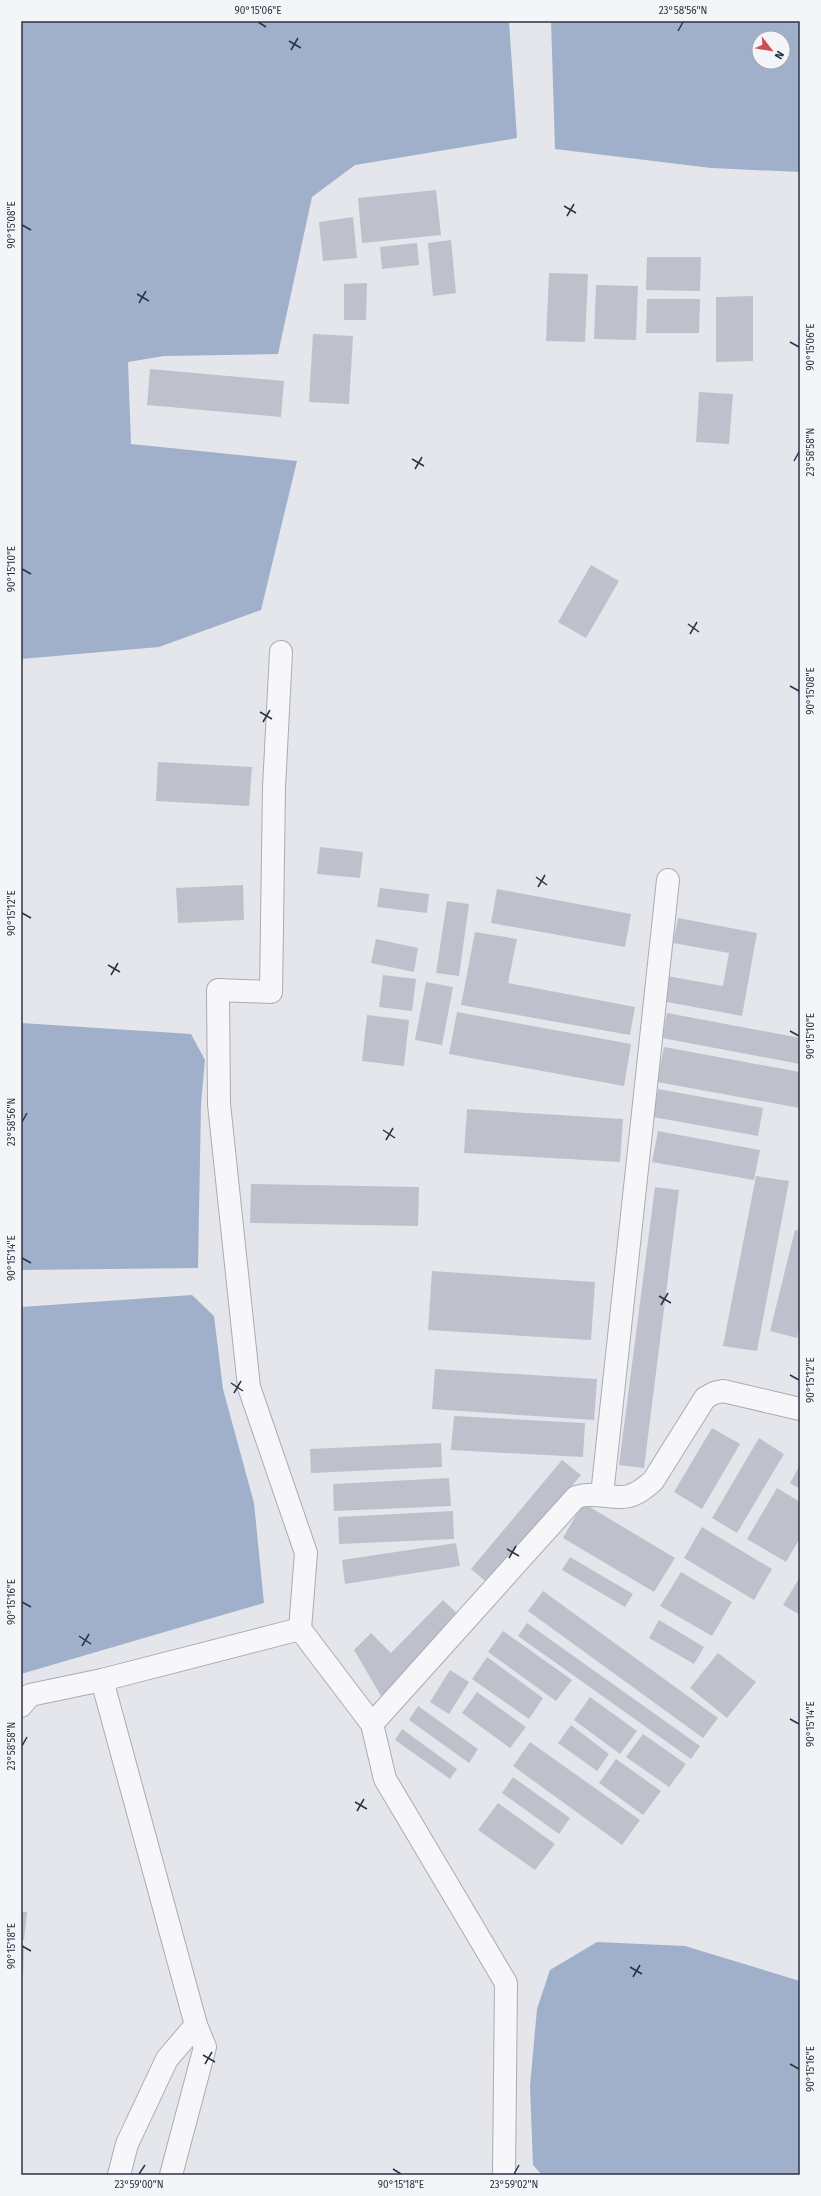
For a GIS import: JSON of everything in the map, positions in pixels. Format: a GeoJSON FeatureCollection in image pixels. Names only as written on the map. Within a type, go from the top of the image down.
{"type":"FeatureCollection","features":[{"type":"Feature","properties":{"kind":"street"},"geometry":{"type":"LineString","coordinates":[[281,652],[274,788],[272,992],[218,990],[219,1104],[248,1387],[306,1553],[300,1629],[372,1724],[384,1779],[506,1983],[504,2175]]}},
{"type":"Feature","properties":{"kind":"street"},"geometry":{"type":"LineString","coordinates":[[602,1495],[668,880]]}},
{"type":"Feature","properties":{"kind":"street"},"geometry":{"type":"LineString","coordinates":[[372,1724],[576,1497],[587,1494],[628,1497],[640,1491],[653,1481],[705,1398],[714,1393],[723,1391],[800,1409]]}},
{"type":"Feature","properties":{"kind":"street"},"geometry":{"type":"LineString","coordinates":[[21,1706],[30,1695],[102,1680],[300,1629]]}},
{"type":"Feature","properties":{"kind":"street"},"geometry":{"type":"LineString","coordinates":[[102,1680],[196,2025],[204,2047],[171,2175]]}},
{"type":"Feature","properties":{"kind":"street"},"geometry":{"type":"LineString","coordinates":[[119,2175],[127,2144],[167,2059],[196,2025]]}},
{"type":"Feature","properties":{"kind":"water"},"geometry":{"type":"Polygon","coordinates":[[[21,21],[509,21],[517,138],[355,165],[312,197],[278,354],[164,356],[128,362],[131,444],[297,461],[261,610],[159,647],[21,659],[21,21]]]}},
{"type":"Feature","properties":{"kind":"water"},"geometry":{"type":"Polygon","coordinates":[[[551,21],[800,21],[800,172],[711,168],[555,149],[551,21]]]}},
{"type":"Feature","properties":{"kind":"water"},"geometry":{"type":"Polygon","coordinates":[[[21,1023],[191,1034],[205,1060],[201,1104],[198,1268],[21,1270],[21,1023]]]}},
{"type":"Feature","properties":{"kind":"water"},"geometry":{"type":"Polygon","coordinates":[[[192,1295],[214,1316],[223,1389],[254,1503],[264,1603],[21,1674],[21,1307],[192,1295]]]}},
{"type":"Feature","properties":{"kind":"water"},"geometry":{"type":"Polygon","coordinates":[[[597,1942],[685,1946],[800,1981],[800,2175],[542,2175],[533,2165],[530,2086],[537,2009],[550,1970],[597,1942]]]}},
{"type":"Feature","properties":{"kind":"building"},"geometry":{"type":"Polygon","coordinates":[[[436,190],[441,235],[362,243],[358,198],[436,190]]]}},
{"type":"Feature","properties":{"kind":"building"},"geometry":{"type":"Polygon","coordinates":[[[353,217],[357,258],[323,261],[319,222],[353,217]]]}},
{"type":"Feature","properties":{"kind":"building"},"geometry":{"type":"Polygon","coordinates":[[[451,240],[456,293],[433,296],[428,243],[451,240]]]}},
{"type":"Feature","properties":{"kind":"building"},"geometry":{"type":"Polygon","coordinates":[[[417,243],[419,265],[382,269],[380,247],[417,243]]]}},
{"type":"Feature","properties":{"kind":"building"},"geometry":{"type":"Polygon","coordinates":[[[647,257],[701,257],[700,291],[646,290],[647,257]]]}},
{"type":"Feature","properties":{"kind":"building"},"geometry":{"type":"Polygon","coordinates":[[[549,273],[588,274],[585,342],[546,341],[549,273]]]}},
{"type":"Feature","properties":{"kind":"building"},"geometry":{"type":"Polygon","coordinates":[[[367,283],[366,320],[344,320],[344,284],[367,283]]]}},
{"type":"Feature","properties":{"kind":"building"},"geometry":{"type":"Polygon","coordinates":[[[596,285],[638,286],[636,340],[594,339],[596,285]]]}},
{"type":"Feature","properties":{"kind":"building"},"geometry":{"type":"Polygon","coordinates":[[[753,296],[753,361],[716,362],[716,297],[753,296]]]}},
{"type":"Feature","properties":{"kind":"building"},"geometry":{"type":"Polygon","coordinates":[[[647,299],[700,299],[699,333],[646,333],[647,299]]]}},
{"type":"Feature","properties":{"kind":"building"},"geometry":{"type":"Polygon","coordinates":[[[313,334],[353,336],[349,404],[309,402],[313,334]]]}},
{"type":"Feature","properties":{"kind":"building"},"geometry":{"type":"Polygon","coordinates":[[[150,369],[284,381],[281,417],[147,405],[150,369]]]}},
{"type":"Feature","properties":{"kind":"building"},"geometry":{"type":"Polygon","coordinates":[[[699,392],[733,394],[729,444],[696,442],[699,392]]]}},
{"type":"Feature","properties":{"kind":"building"},"geometry":{"type":"Polygon","coordinates":[[[591,565],[619,581],[586,638],[558,622],[591,565]]]}},
{"type":"Feature","properties":{"kind":"building"},"geometry":{"type":"Polygon","coordinates":[[[158,762],[252,767],[249,806],[156,801],[158,762]]]}},
{"type":"Feature","properties":{"kind":"building"},"geometry":{"type":"Polygon","coordinates":[[[320,847],[363,852],[360,878],[317,874],[320,847]]]}},
{"type":"Feature","properties":{"kind":"building"},"geometry":{"type":"Polygon","coordinates":[[[243,885],[244,920],[178,923],[176,888],[243,885]]]}},
{"type":"Feature","properties":{"kind":"building"},"geometry":{"type":"Polygon","coordinates":[[[380,888],[429,894],[427,913],[377,907],[380,888]]]}},
{"type":"Feature","properties":{"kind":"building"},"geometry":{"type":"Polygon","coordinates":[[[497,889],[631,914],[625,947],[491,923],[497,889]]]}},
{"type":"Feature","properties":{"kind":"building"},"geometry":{"type":"Polygon","coordinates":[[[447,901],[469,904],[459,976],[436,973],[447,901]]]}},
{"type":"Feature","properties":{"kind":"building"},"geometry":{"type":"Polygon","coordinates":[[[678,918],[757,933],[742,1016],[662,1001],[667,976],[723,986],[729,953],[673,943],[678,918]]]}},
{"type":"Feature","properties":{"kind":"building"},"geometry":{"type":"Polygon","coordinates":[[[475,932],[517,939],[508,983],[635,1007],[630,1035],[461,1005],[475,932]]]}},
{"type":"Feature","properties":{"kind":"building"},"geometry":{"type":"Polygon","coordinates":[[[376,939],[418,948],[414,972],[371,963],[376,939]]]}},
{"type":"Feature","properties":{"kind":"building"},"geometry":{"type":"Polygon","coordinates":[[[383,975],[416,979],[412,1011],[379,1007],[383,975]]]}},
{"type":"Feature","properties":{"kind":"building"},"geometry":{"type":"Polygon","coordinates":[[[426,982],[453,987],[442,1045],[415,1040],[426,982]]]}},
{"type":"Feature","properties":{"kind":"building"},"geometry":{"type":"Polygon","coordinates":[[[457,1012],[631,1044],[624,1086],[449,1054],[457,1012]]]}},
{"type":"Feature","properties":{"kind":"building"},"geometry":{"type":"Polygon","coordinates":[[[667,1013],[800,1038],[800,1064],[662,1038],[667,1013]]]}},
{"type":"Feature","properties":{"kind":"building"},"geometry":{"type":"Polygon","coordinates":[[[367,1015],[409,1020],[404,1066],[362,1061],[367,1015]]]}},
{"type":"Feature","properties":{"kind":"building"},"geometry":{"type":"Polygon","coordinates":[[[664,1047],[800,1072],[800,1108],[657,1082],[664,1047]]]}},
{"type":"Feature","properties":{"kind":"building"},"geometry":{"type":"Polygon","coordinates":[[[658,1089],[763,1108],[758,1136],[653,1117],[658,1089]]]}},
{"type":"Feature","properties":{"kind":"building"},"geometry":{"type":"Polygon","coordinates":[[[467,1109],[623,1119],[620,1162],[464,1153],[467,1109]]]}},
{"type":"Feature","properties":{"kind":"building"},"geometry":{"type":"Polygon","coordinates":[[[658,1131],[760,1150],[754,1180],[652,1162],[658,1131]]]}},
{"type":"Feature","properties":{"kind":"building"},"geometry":{"type":"Polygon","coordinates":[[[756,1176],[789,1181],[757,1351],[723,1346],[756,1176]]]}},
{"type":"Feature","properties":{"kind":"building"},"geometry":{"type":"Polygon","coordinates":[[[251,1184],[419,1187],[418,1226],[250,1223],[251,1184]]]}},
{"type":"Feature","properties":{"kind":"building"},"geometry":{"type":"Polygon","coordinates":[[[655,1187],[679,1190],[644,1468],[619,1465],[655,1187]]]}},
{"type":"Feature","properties":{"kind":"building"},"geometry":{"type":"Polygon","coordinates":[[[795,1230],[800,1231],[800,1327],[797,1338],[770,1331],[795,1230]]]}},
{"type":"Feature","properties":{"kind":"building"},"geometry":{"type":"Polygon","coordinates":[[[432,1271],[595,1282],[591,1340],[428,1330],[432,1271]]]}},
{"type":"Feature","properties":{"kind":"building"},"geometry":{"type":"Polygon","coordinates":[[[435,1369],[597,1379],[594,1420],[432,1409],[435,1369]]]}},
{"type":"Feature","properties":{"kind":"building"},"geometry":{"type":"Polygon","coordinates":[[[454,1416],[585,1423],[583,1457],[451,1450],[454,1416]]]}},
{"type":"Feature","properties":{"kind":"building"},"geometry":{"type":"Polygon","coordinates":[[[712,1428],[740,1444],[702,1509],[674,1492],[712,1428]]]}},
{"type":"Feature","properties":{"kind":"building"},"geometry":{"type":"Polygon","coordinates":[[[759,1438],[784,1454],[737,1533],[712,1518],[759,1438]]]}},
{"type":"Feature","properties":{"kind":"building"},"geometry":{"type":"Polygon","coordinates":[[[441,1443],[442,1467],[311,1473],[310,1449],[441,1443]]]}},
{"type":"Feature","properties":{"kind":"building"},"geometry":{"type":"Polygon","coordinates":[[[562,1460],[581,1475],[490,1585],[471,1569],[562,1460]]]}},
{"type":"Feature","properties":{"kind":"building"},"geometry":{"type":"Polygon","coordinates":[[[800,1465],[800,1489],[790,1483],[800,1465]]]}},
{"type":"Feature","properties":{"kind":"building"},"geometry":{"type":"Polygon","coordinates":[[[449,1478],[451,1506],[334,1511],[333,1484],[449,1478]]]}},
{"type":"Feature","properties":{"kind":"building"},"geometry":{"type":"Polygon","coordinates":[[[777,1488],[800,1502],[800,1538],[786,1562],[747,1539],[777,1488]]]}},
{"type":"Feature","properties":{"kind":"building"},"geometry":{"type":"Polygon","coordinates":[[[583,1503],[675,1558],[654,1592],[563,1538],[583,1503]]]}},
{"type":"Feature","properties":{"kind":"building"},"geometry":{"type":"Polygon","coordinates":[[[453,1511],[454,1539],[339,1544],[338,1517],[453,1511]]]}},
{"type":"Feature","properties":{"kind":"building"},"geometry":{"type":"Polygon","coordinates":[[[702,1527],[772,1569],[754,1600],[684,1558],[702,1527]]]}},
{"type":"Feature","properties":{"kind":"building"},"geometry":{"type":"Polygon","coordinates":[[[456,1543],[460,1566],[345,1584],[342,1560],[456,1543]]]}},
{"type":"Feature","properties":{"kind":"building"},"geometry":{"type":"Polygon","coordinates":[[[570,1557],[633,1594],[625,1607],[562,1570],[570,1557]]]}},
{"type":"Feature","properties":{"kind":"building"},"geometry":{"type":"Polygon","coordinates":[[[681,1572],[732,1602],[712,1636],[660,1606],[681,1572]]]}},
{"type":"Feature","properties":{"kind":"building"},"geometry":{"type":"Polygon","coordinates":[[[800,1577],[800,1615],[783,1605],[800,1577]]]}},
{"type":"Feature","properties":{"kind":"building"},"geometry":{"type":"Polygon","coordinates":[[[543,1591],[718,1718],[703,1738],[528,1611],[543,1591]]]}},
{"type":"Feature","properties":{"kind":"building"},"geometry":{"type":"Polygon","coordinates":[[[443,1600],[460,1616],[381,1696],[354,1650],[371,1633],[391,1653],[443,1600]]]}},
{"type":"Feature","properties":{"kind":"building"},"geometry":{"type":"Polygon","coordinates":[[[659,1620],[704,1647],[694,1664],[649,1638],[659,1620]]]}},
{"type":"Feature","properties":{"kind":"building"},"geometry":{"type":"Polygon","coordinates":[[[527,1623],[700,1746],[691,1759],[518,1636],[527,1623]]]}},
{"type":"Feature","properties":{"kind":"building"},"geometry":{"type":"Polygon","coordinates":[[[503,1631],[572,1680],[556,1701],[488,1652],[503,1631]]]}},
{"type":"Feature","properties":{"kind":"building"},"geometry":{"type":"Polygon","coordinates":[[[718,1653],[756,1682],[727,1718],[690,1688],[718,1653]]]}},
{"type":"Feature","properties":{"kind":"building"},"geometry":{"type":"Polygon","coordinates":[[[487,1657],[543,1698],[529,1719],[472,1679],[487,1657]]]}},
{"type":"Feature","properties":{"kind":"building"},"geometry":{"type":"Polygon","coordinates":[[[450,1670],[469,1682],[449,1714],[430,1702],[450,1670]]]}},
{"type":"Feature","properties":{"kind":"building"},"geometry":{"type":"Polygon","coordinates":[[[477,1692],[526,1727],[510,1748],[462,1713],[477,1692]]]}},
{"type":"Feature","properties":{"kind":"building"},"geometry":{"type":"Polygon","coordinates":[[[590,1697],[637,1731],[620,1754],[574,1720],[590,1697]]]}},
{"type":"Feature","properties":{"kind":"building"},"geometry":{"type":"Polygon","coordinates":[[[418,1706],[478,1749],[469,1763],[409,1720],[418,1706]]]}},
{"type":"Feature","properties":{"kind":"building"},"geometry":{"type":"Polygon","coordinates":[[[571,1725],[609,1754],[597,1771],[558,1743],[571,1725]]]}},
{"type":"Feature","properties":{"kind":"building"},"geometry":{"type":"Polygon","coordinates":[[[402,1729],[457,1769],[450,1779],[395,1740],[402,1729]]]}},
{"type":"Feature","properties":{"kind":"building"},"geometry":{"type":"Polygon","coordinates":[[[643,1734],[686,1764],[669,1787],[626,1757],[643,1734]]]}},
{"type":"Feature","properties":{"kind":"building"},"geometry":{"type":"Polygon","coordinates":[[[530,1742],[640,1820],[622,1845],[513,1766],[530,1742]]]}},
{"type":"Feature","properties":{"kind":"building"},"geometry":{"type":"Polygon","coordinates":[[[616,1759],[661,1791],[643,1815],[599,1783],[616,1759]]]}},
{"type":"Feature","properties":{"kind":"building"},"geometry":{"type":"Polygon","coordinates":[[[513,1777],[570,1818],[559,1834],[502,1793],[513,1777]]]}},
{"type":"Feature","properties":{"kind":"building"},"geometry":{"type":"Polygon","coordinates":[[[498,1803],[555,1844],[535,1870],[478,1830],[498,1803]]]}},
{"type":"Feature","properties":{"kind":"building"},"geometry":{"type":"Polygon","coordinates":[[[21,1912],[27,1912],[24,1940],[21,1940],[21,1912]]]}},
{"type":"Feature","properties":{"kind":"building"},"geometry":{"type":"Polygon","coordinates":[[[21,1945],[24,1945],[23,1975],[21,1975],[21,1945]]]}}]}
